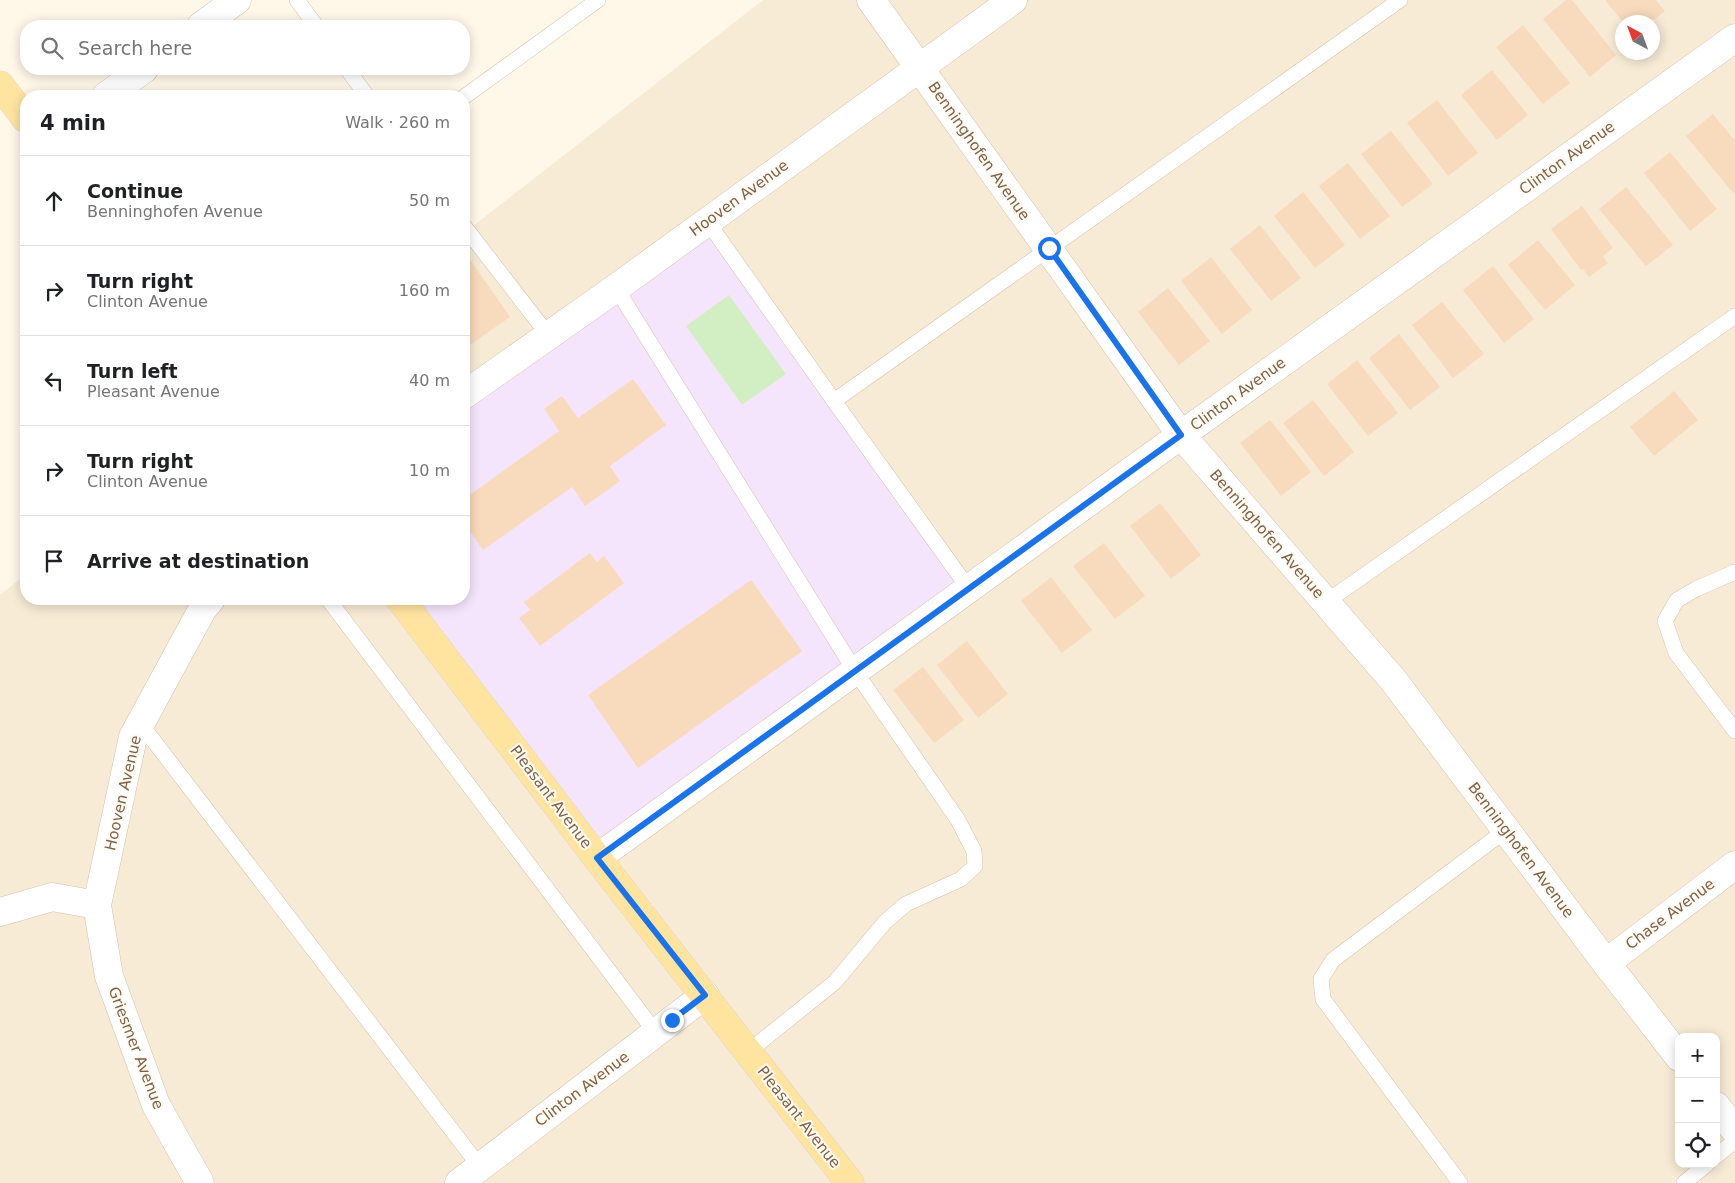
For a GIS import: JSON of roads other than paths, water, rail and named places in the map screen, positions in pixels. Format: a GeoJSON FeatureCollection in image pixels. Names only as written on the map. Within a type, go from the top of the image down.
{"type":"FeatureCollection","features":[{"type":"Feature","properties":{"kind":"main road"},"geometry":{"type":"LineString","coordinates":[[0,85],[20,111]]}},
{"type":"Feature","properties":{"kind":"main road","name":"Pleasant Avenue"},"geometry":{"type":"LineString","coordinates":[[405,605],[597,858],[850,1183]]}},
{"type":"Feature","properties":{"kind":"street"},"geometry":{"type":"LineString","coordinates":[[209,20],[237,0]]}},
{"type":"Feature","properties":{"kind":"street","name":"Benninghofen Avenue"},"geometry":{"type":"LineString","coordinates":[[871,0],[1181,435],[1394,681],[1675,1052]]}},
{"type":"Feature","properties":{"kind":"street","name":"Hooven Avenue"},"geometry":{"type":"LineString","coordinates":[[470,391],[616,288],[1014,0]]}},
{"type":"Feature","properties":{"kind":"street","name":"Clinton Avenue"},"geometry":{"type":"LineString","coordinates":[[597,858],[1181,435],[1735,38]]}},
{"type":"Feature","properties":{"kind":"street"},"geometry":{"type":"LineString","coordinates":[[114,90],[136,75]]}},
{"type":"Feature","properties":{"kind":"street","name":"Hooven Avenue"},"geometry":{"type":"LineString","coordinates":[[97,905],[133,737],[206,605]]}},
{"type":"Feature","properties":{"kind":"street","name":"Chase Avenue"},"geometry":{"type":"LineString","coordinates":[[1606,963],[1735,865]]}},
{"type":"Feature","properties":{"kind":"street"},"geometry":{"type":"LineString","coordinates":[[0,912],[52,897],[97,905]]}},
{"type":"Feature","properties":{"kind":"street","name":"Griesmer Avenue"},"geometry":{"type":"LineString","coordinates":[[97,905],[109,976],[156,1105],[200,1183]]}},
{"type":"Feature","properties":{"kind":"street","name":"Clinton Avenue"},"geometry":{"type":"LineString","coordinates":[[469,1175],[705,995]]}},
{"type":"Feature","properties":{"kind":"street"},"geometry":{"type":"LineString","coordinates":[[1720,1111],[1735,1130]]}},
{"type":"Feature","properties":{"kind":"lane"},"geometry":{"type":"LineString","coordinates":[[298,0],[312,20]]}},
{"type":"Feature","properties":{"kind":"lane"},"geometry":{"type":"LineString","coordinates":[[470,92],[577,7],[598,0]]}},
{"type":"Feature","properties":{"kind":"lane"},"geometry":{"type":"LineString","coordinates":[[834,402],[1400,0]]}},
{"type":"Feature","properties":{"kind":"lane"},"geometry":{"type":"LineString","coordinates":[[351,75],[363,90]]}},
{"type":"Feature","properties":{"kind":"lane"},"geometry":{"type":"LineString","coordinates":[[707,221],[834,402],[969,589]]}},
{"type":"Feature","properties":{"kind":"lane"},"geometry":{"type":"LineString","coordinates":[[470,234],[548,336]]}},
{"type":"Feature","properties":{"kind":"lane"},"geometry":{"type":"LineString","coordinates":[[616,288],[855,671],[958,820],[974,851],[975,866],[961,879],[906,904],[885,922],[835,982],[748,1051]]}},
{"type":"Feature","properties":{"kind":"lane"},"geometry":{"type":"LineString","coordinates":[[1326,602],[1735,316]]}},
{"type":"Feature","properties":{"kind":"lane"},"geometry":{"type":"LineString","coordinates":[[1735,572],[1696,589],[1677,600],[1665,621],[1676,654],[1735,731]]}},
{"type":"Feature","properties":{"kind":"lane"},"geometry":{"type":"LineString","coordinates":[[333,605],[656,1032]]}},
{"type":"Feature","properties":{"kind":"lane"},"geometry":{"type":"LineString","coordinates":[[140,723],[469,1175]]}},
{"type":"Feature","properties":{"kind":"lane"},"geometry":{"type":"LineString","coordinates":[[1460,1183],[1323,999],[1321,978],[1333,960],[1506,830]]}},
{"type":"Feature","properties":{"kind":"lane"},"geometry":{"type":"LineString","coordinates":[[1720,1153],[1735,1141]]}},
{"type":"Feature","properties":{"kind":"lane"},"geometry":{"type":"LineString","coordinates":[[1684,1183],[1702,1168]]}}]}
